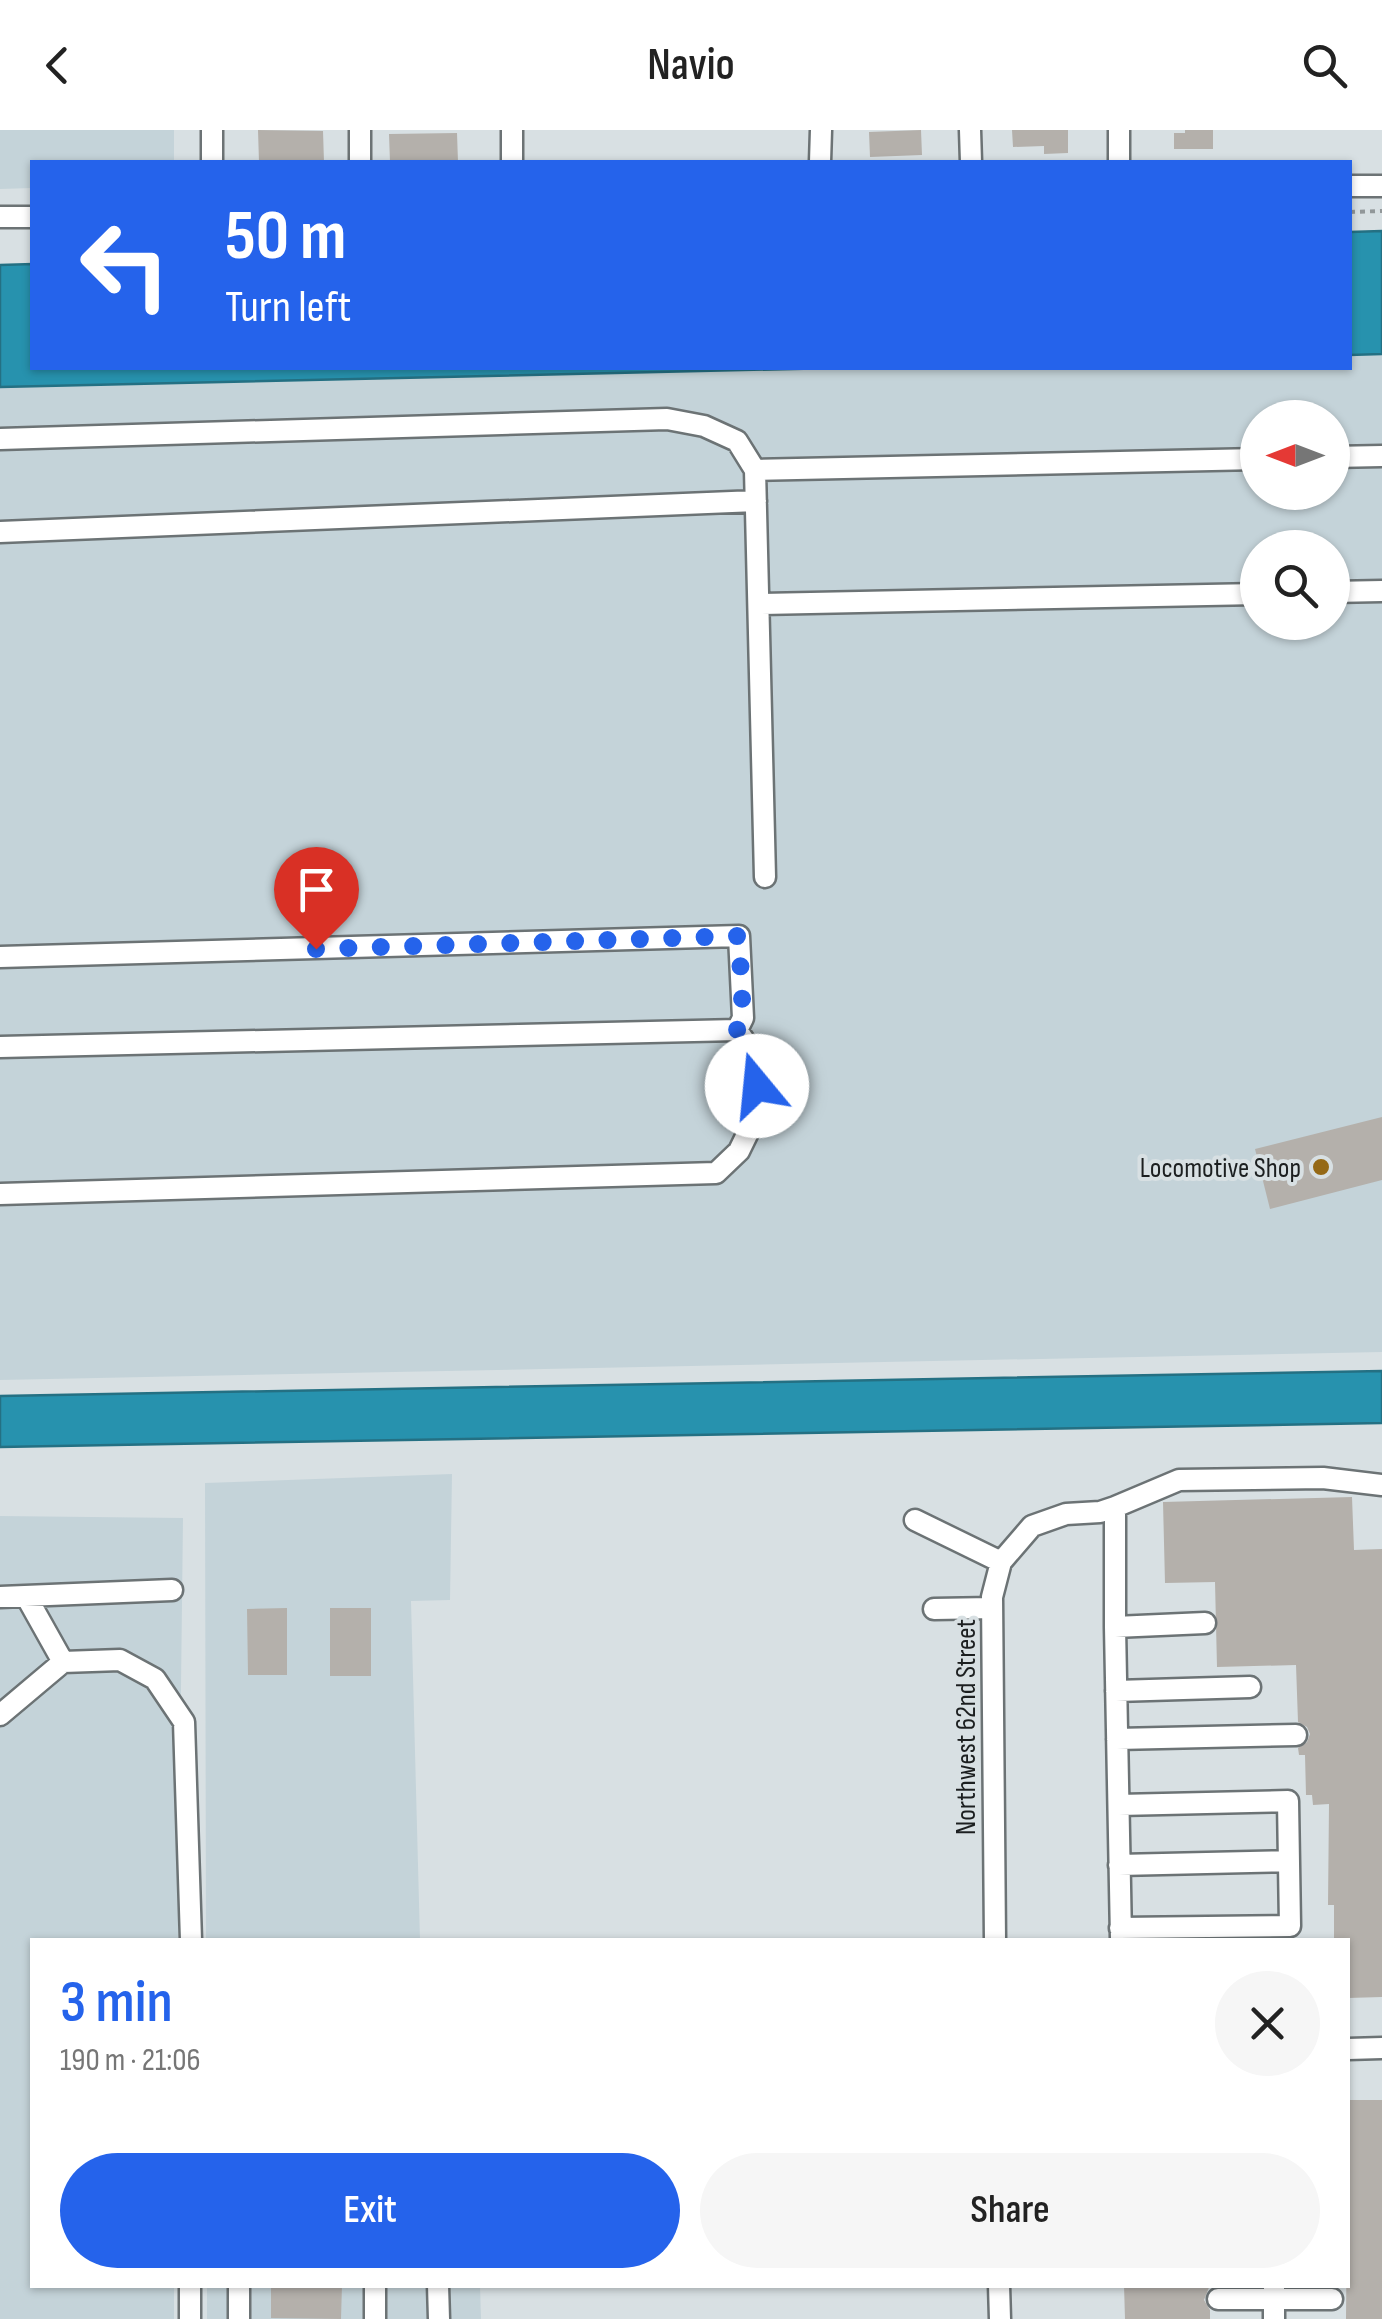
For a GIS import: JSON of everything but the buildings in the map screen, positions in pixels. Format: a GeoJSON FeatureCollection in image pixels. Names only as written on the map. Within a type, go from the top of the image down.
{"type":"FeatureCollection","features":[{"type":"Feature","properties":{"kind":"street"},"geometry":{"type":"LineString","coordinates":[[212,130],[212,160]]}},
{"type":"Feature","properties":{"kind":"street"},"geometry":{"type":"LineString","coordinates":[[360,130],[360,160]]}},
{"type":"Feature","properties":{"kind":"street"},"geometry":{"type":"LineString","coordinates":[[512,130],[512,160]]}},
{"type":"Feature","properties":{"kind":"street"},"geometry":{"type":"LineString","coordinates":[[820,160],[821,130]]}},
{"type":"Feature","properties":{"kind":"street"},"geometry":{"type":"LineString","coordinates":[[970,130],[970,160]]}},
{"type":"Feature","properties":{"kind":"street"},"geometry":{"type":"LineString","coordinates":[[1119,130],[1119,160]]}},
{"type":"Feature","properties":{"kind":"street"},"geometry":{"type":"LineString","coordinates":[[1352,186],[1382,186]]}},
{"type":"Feature","properties":{"kind":"street"},"geometry":{"type":"LineString","coordinates":[[0,217],[30,217]]}},
{"type":"Feature","properties":{"kind":"street"},"geometry":{"type":"LineString","coordinates":[[0,439],[666,420],[704,426],[737,441],[755,470],[765,877]]}},
{"type":"Feature","properties":{"kind":"street"},"geometry":{"type":"LineString","coordinates":[[1350,457],[1382,456]]}},
{"type":"Feature","properties":{"kind":"street"},"geometry":{"type":"LineString","coordinates":[[755,470],[1240,458]]}},
{"type":"Feature","properties":{"kind":"street"},"geometry":{"type":"LineString","coordinates":[[0,532],[756,501]]}},
{"type":"Feature","properties":{"kind":"street"},"geometry":{"type":"LineString","coordinates":[[1350,592],[1382,591]]}},
{"type":"Feature","properties":{"kind":"street"},"geometry":{"type":"LineString","coordinates":[[760,604],[1240,594]]}},
{"type":"Feature","properties":{"kind":"street"},"geometry":{"type":"LineString","coordinates":[[0,957],[739,936],[743,1018],[737,1030]]}},
{"type":"Feature","properties":{"kind":"street"},"geometry":{"type":"LineString","coordinates":[[0,1046],[737,1030]]}},
{"type":"Feature","properties":{"kind":"street"},"geometry":{"type":"LineString","coordinates":[[0,1194],[716,1173],[738,1151],[758,1112],[756,1058],[737,1030]]}},
{"type":"Feature","properties":{"kind":"street"},"geometry":{"type":"LineString","coordinates":[[915,1520],[1000,1562],[1032,1526],[1066,1514],[1100,1512],[1179,1480],[1323,1478],[1382,1485]]}},
{"type":"Feature","properties":{"kind":"street"},"geometry":{"type":"LineString","coordinates":[[1115,1507],[1120,1934],[1290,1926],[1288,1801],[1119,1804]]}},
{"type":"Feature","properties":{"kind":"street","name":"Northwest 62nd Street"},"geometry":{"type":"LineString","coordinates":[[994,1938],[992,1608],[1000,1562]]}},
{"type":"Feature","properties":{"kind":"street"},"geometry":{"type":"LineString","coordinates":[[0,1597],[172,1590]]}},
{"type":"Feature","properties":{"kind":"street"},"geometry":{"type":"LineString","coordinates":[[26,1596],[63,1662]]}},
{"type":"Feature","properties":{"kind":"street"},"geometry":{"type":"LineString","coordinates":[[934,1609],[992,1608]]}},
{"type":"Feature","properties":{"kind":"street"},"geometry":{"type":"LineString","coordinates":[[1115,1627],[1205,1624]]}},
{"type":"Feature","properties":{"kind":"street"},"geometry":{"type":"LineString","coordinates":[[0,1715],[63,1662],[120,1660],[154,1679],[184,1722],[191,1938]]}},
{"type":"Feature","properties":{"kind":"street"},"geometry":{"type":"LineString","coordinates":[[1116,1691],[1250,1688]]}},
{"type":"Feature","properties":{"kind":"street"},"geometry":{"type":"LineString","coordinates":[[1117,1739],[1296,1735]]}},
{"type":"Feature","properties":{"kind":"street"},"geometry":{"type":"LineString","coordinates":[[1119,1864],[1288,1860]]}},
{"type":"Feature","properties":{"kind":"street"},"geometry":{"type":"LineString","coordinates":[[1350,2049],[1382,2048]]}},
{"type":"Feature","properties":{"kind":"street"},"geometry":{"type":"LineString","coordinates":[[190,2288],[190,2319]]}},
{"type":"Feature","properties":{"kind":"street"},"geometry":{"type":"LineString","coordinates":[[239,2288],[239,2319]]}},
{"type":"Feature","properties":{"kind":"street"},"geometry":{"type":"LineString","coordinates":[[375,2319],[376,2288]]}},
{"type":"Feature","properties":{"kind":"street"},"geometry":{"type":"LineString","coordinates":[[438,2288],[439,2319]]}},
{"type":"Feature","properties":{"kind":"street"},"geometry":{"type":"LineString","coordinates":[[999,2288],[1000,2319]]}},
{"type":"Feature","properties":{"kind":"street"},"geometry":{"type":"LineString","coordinates":[[1218,2299],[1332,2299]]}},
{"type":"Feature","properties":{"kind":"path"},"geometry":{"type":"LineString","coordinates":[[1352,212],[1382,211]]}},
{"type":"Feature","properties":{"kind":"shaded area"},"geometry":{"type":"Polygon","coordinates":[[[0,130],[174,130],[174,160],[30,160],[30,188],[0,189],[0,130]]]}},
{"type":"Feature","properties":{"kind":"shaded area"},"geometry":{"type":"Polygon","coordinates":[[[1382,322],[1382,1352],[0,1380],[0,380],[254,370],[1352,370],[1352,323],[1382,322]]]}},
{"type":"Feature","properties":{"kind":"shaded area"},"geometry":{"type":"Polygon","coordinates":[[[452,1474],[450,1600],[411,1601],[420,1938],[206,1938],[205,1483],[452,1474]]]}},
{"type":"Feature","properties":{"kind":"shaded area"},"geometry":{"type":"Polygon","coordinates":[[[0,1516],[183,1518],[178,1938],[30,1938],[30,2288],[174,2288],[174,2319],[0,2319],[0,1516]]]}},
{"type":"Feature","properties":{"kind":"shaded area"},"geometry":{"type":"Polygon","coordinates":[[[207,2288],[480,2288],[481,2319],[207,2319],[207,2288]]]}},
{"type":"Feature","properties":{"kind":"water"},"geometry":{"type":"Polygon","coordinates":[[[1382,231],[1382,354],[1352,355],[1352,232],[1382,231]]]}},
{"type":"Feature","properties":{"kind":"water"},"geometry":{"type":"Polygon","coordinates":[[[30,264],[30,370],[747,370],[0,387],[0,265],[30,264]]]}},
{"type":"Feature","properties":{"kind":"water"},"geometry":{"type":"Polygon","coordinates":[[[1382,1371],[1382,1423],[0,1447],[0,1396],[1382,1371]]]}},
{"type":"Feature","properties":{"kind":"place","name":"Locomotive Shop"},"geometry":{"type":"Point","coordinates":[1321,1167]}},
{"type":"Feature","properties":{"kind":"route"},"geometry":{"type":"LineString","coordinates":[[316,949],[739,936],[743,1018],[737,1030],[756,1058],[757,1086]]}}]}
